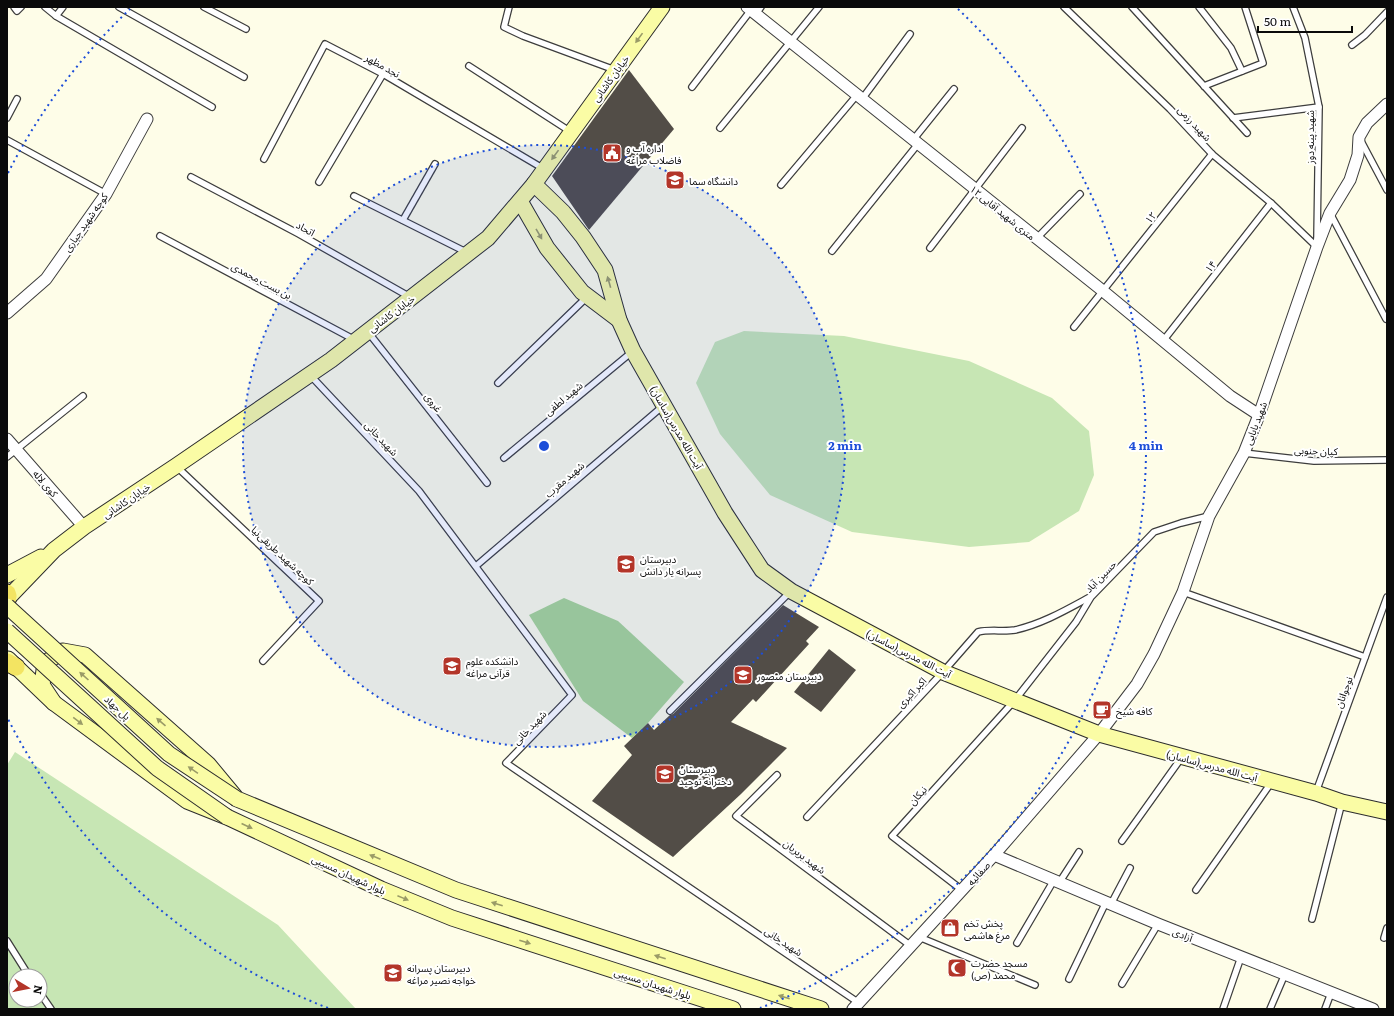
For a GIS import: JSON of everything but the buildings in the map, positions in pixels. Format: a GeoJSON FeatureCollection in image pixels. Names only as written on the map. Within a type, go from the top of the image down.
{"type":"FeatureCollection","features":[{"type":"Feature","properties":{"kind":"main road","name":"خیابان کاشانی"},"geometry":{"type":"LineString","coordinates":[[7,576],[54,550],[84,527],[176,466],[309,374],[412,298],[488,238],[534,184],[662,7]]}},
{"type":"Feature","properties":{"kind":"main road","name":"آیت الله مدرس(ساسان)"},"geometry":{"type":"LineString","coordinates":[[534,184],[563,212],[583,237],[605,270],[619,320],[633,351],[725,513],[762,570],[791,591],[943,672],[1099,734],[1316,793],[1342,802],[1387,812]]}},
{"type":"Feature","properties":{"kind":"main road","name":"آیت الله مدرس(ساسان)"},"geometry":{"type":"LineString","coordinates":[[520,200],[547,248],[582,292],[619,320]]}},
{"type":"Feature","properties":{"kind":"main road","name":"خیابان کاشانی"},"geometry":{"type":"LineString","coordinates":[[7,600],[54,550]]}},
{"type":"Feature","properties":{"kind":"main road"},"geometry":{"type":"LineString","coordinates":[[7,593],[7,600]]}},
{"type":"Feature","properties":{"kind":"main road","name":"پل جهاد"},"geometry":{"type":"LineString","coordinates":[[7,606],[169,754],[237,799]]}},
{"type":"Feature","properties":{"kind":"main road","name":"پل جهاد"},"geometry":{"type":"LineString","coordinates":[[7,631],[157,768],[227,817]]}},
{"type":"Feature","properties":{"kind":"main road"},"geometry":{"type":"LineString","coordinates":[[54,703],[42,685],[45,663],[63,651],[85,655],[208,764],[237,799],[456,890],[821,1009]]}},
{"type":"Feature","properties":{"kind":"main road","name":"بلوار شهیدان مسیبی"},"geometry":{"type":"LineString","coordinates":[[9,665],[54,703],[187,802],[227,817],[381,889],[452,918],[733,1009]]}},
{"type":"Feature","properties":{"kind":"street","name":"۱۲ متری شهید آقایی"},"geometry":{"type":"LineString","coordinates":[[754,10],[790,41],[1230,396],[1259,415]]}},
{"type":"Feature","properties":{"kind":"street","name":"شهید بابایی"},"geometry":{"type":"LineString","coordinates":[[1099,734],[1137,684],[1154,654],[1183,592],[1209,516],[1244,453],[1259,415],[1330,213],[1350,180],[1358,155],[1359,138],[1367,123],[1387,104]]}},
{"type":"Feature","properties":{"kind":"street","name":"کوچه شهید جباری"},"geometry":{"type":"LineString","coordinates":[[7,313],[46,279],[106,194],[147,119]]}},
{"type":"Feature","properties":{"kind":"street","name":"کوی لاله"},"geometry":{"type":"LineString","coordinates":[[7,439],[84,527]]}},
{"type":"Feature","properties":{"kind":"street","name":"صفائیه"},"geometry":{"type":"LineString","coordinates":[[856,1006],[994,855],[1099,734]]}},
{"type":"Feature","properties":{"kind":"street","name":"آزادی"},"geometry":{"type":"LineString","coordinates":[[994,855],[1158,924],[1373,1009]]}},
{"type":"Feature","properties":{"kind":"lane"},"geometry":{"type":"LineString","coordinates":[[14,7],[17,11],[21,7]]}},
{"type":"Feature","properties":{"kind":"lane"},"geometry":{"type":"LineString","coordinates":[[45,7],[56,16],[212,107]]}},
{"type":"Feature","properties":{"kind":"lane"},"geometry":{"type":"LineString","coordinates":[[56,16],[63,7]]}},
{"type":"Feature","properties":{"kind":"lane"},"geometry":{"type":"LineString","coordinates":[[119,7],[244,77]]}},
{"type":"Feature","properties":{"kind":"lane"},"geometry":{"type":"LineString","coordinates":[[204,7],[246,29]]}},
{"type":"Feature","properties":{"kind":"lane"},"geometry":{"type":"LineString","coordinates":[[509,7],[504,27],[523,36],[616,70]]}},
{"type":"Feature","properties":{"kind":"lane"},"geometry":{"type":"LineString","coordinates":[[720,128],[819,7]]}},
{"type":"Feature","properties":{"kind":"lane","name":"شهید رزمی"},"geometry":{"type":"LineString","coordinates":[[1064,7],[1170,110],[1212,154],[1271,203],[1317,247]]}},
{"type":"Feature","properties":{"kind":"lane"},"geometry":{"type":"LineString","coordinates":[[1132,7],[1247,133]]}},
{"type":"Feature","properties":{"kind":"lane"},"geometry":{"type":"LineString","coordinates":[[1199,7],[1231,48],[1242,71]]}},
{"type":"Feature","properties":{"kind":"lane"},"geometry":{"type":"LineString","coordinates":[[1204,86],[1263,63],[1245,7]]}},
{"type":"Feature","properties":{"kind":"lane","name":"شهید پینه دوز"},"geometry":{"type":"LineString","coordinates":[[1293,7],[1304,38],[1319,108],[1317,247]]}},
{"type":"Feature","properties":{"kind":"lane"},"geometry":{"type":"LineString","coordinates":[[692,87],[754,10]]}},
{"type":"Feature","properties":{"kind":"lane"},"geometry":{"type":"LineString","coordinates":[[1352,45],[1365,35],[1387,12]]}},
{"type":"Feature","properties":{"kind":"lane"},"geometry":{"type":"LineString","coordinates":[[781,185],[860,97],[910,34]]}},
{"type":"Feature","properties":{"kind":"lane","name":"نجد مظهر"},"geometry":{"type":"LineString","coordinates":[[264,159],[325,44],[383,74],[544,169]]}},
{"type":"Feature","properties":{"kind":"lane"},"geometry":{"type":"LineString","coordinates":[[469,66],[572,132]]}},
{"type":"Feature","properties":{"kind":"lane"},"geometry":{"type":"LineString","coordinates":[[319,182],[383,74]]}},
{"type":"Feature","properties":{"kind":"lane"},"geometry":{"type":"LineString","coordinates":[[832,252],[916,142],[954,89]]}},
{"type":"Feature","properties":{"kind":"lane"},"geometry":{"type":"LineString","coordinates":[[7,118],[17,99]]}},
{"type":"Feature","properties":{"kind":"lane"},"geometry":{"type":"LineString","coordinates":[[1233,118],[1319,108]]}},
{"type":"Feature","properties":{"kind":"lane"},"geometry":{"type":"LineString","coordinates":[[930,248],[1022,128]]}},
{"type":"Feature","properties":{"kind":"lane"},"geometry":{"type":"LineString","coordinates":[[1359,138],[1387,190]]}},
{"type":"Feature","properties":{"kind":"lane"},"geometry":{"type":"LineString","coordinates":[[7,140],[106,194]]}},
{"type":"Feature","properties":{"kind":"lane","name":"۱۲"},"geometry":{"type":"LineString","coordinates":[[1074,327],[1212,154]]}},
{"type":"Feature","properties":{"kind":"lane"},"geometry":{"type":"LineString","coordinates":[[403,220],[435,164]]}},
{"type":"Feature","properties":{"kind":"lane","name":"اتحاد"},"geometry":{"type":"LineString","coordinates":[[191,177],[299,234],[412,298]]}},
{"type":"Feature","properties":{"kind":"lane"},"geometry":{"type":"LineString","coordinates":[[1036,238],[1080,194]]}},
{"type":"Feature","properties":{"kind":"lane"},"geometry":{"type":"LineString","coordinates":[[354,196],[468,253]]}},
{"type":"Feature","properties":{"kind":"lane","name":"۱۴"},"geometry":{"type":"LineString","coordinates":[[1163,341],[1271,203]]}},
{"type":"Feature","properties":{"kind":"lane"},"geometry":{"type":"LineString","coordinates":[[1330,213],[1386,319]]}},
{"type":"Feature","properties":{"kind":"lane","name":"بن بست محمدی"},"geometry":{"type":"LineString","coordinates":[[160,236],[361,336]]}},
{"type":"Feature","properties":{"kind":"lane"},"geometry":{"type":"LineString","coordinates":[[498,383],[588,297]]}},
{"type":"Feature","properties":{"kind":"lane","name":"غروی"},"geometry":{"type":"LineString","coordinates":[[361,336],[487,483]]}},
{"type":"Feature","properties":{"kind":"lane","name":"شهید لطفی"},"geometry":{"type":"LineString","coordinates":[[504,458],[633,351]]}},
{"type":"Feature","properties":{"kind":"lane","name":"شهید خانی"},"geometry":{"type":"LineString","coordinates":[[309,374],[419,491],[572,696],[506,763],[856,1006]]}},
{"type":"Feature","properties":{"kind":"lane"},"geometry":{"type":"LineString","coordinates":[[7,457],[83,396]]}},
{"type":"Feature","properties":{"kind":"lane","name":"شهید مقرب"},"geometry":{"type":"LineString","coordinates":[[476,566],[665,405]]}},
{"type":"Feature","properties":{"kind":"lane","name":"کیان جنوبی"},"geometry":{"type":"LineString","coordinates":[[1244,453],[1314,461],[1387,460]]}},
{"type":"Feature","properties":{"kind":"lane","name":"کوچه شهید طریقی‌نیا"},"geometry":{"type":"LineString","coordinates":[[176,466],[319,601],[263,661]]}},
{"type":"Feature","properties":{"kind":"lane","name":"حسین آباد"},"geometry":{"type":"LineString","coordinates":[[1015,700],[1076,622],[1091,597],[1154,532],[1209,516]]}},
{"type":"Feature","properties":{"kind":"lane"},"geometry":{"type":"LineString","coordinates":[[670,711],[791,591]]}},
{"type":"Feature","properties":{"kind":"lane"},"geometry":{"type":"LineString","coordinates":[[1183,592],[1365,657]]}},
{"type":"Feature","properties":{"kind":"lane","name":"اکبر اکبری"},"geometry":{"type":"LineString","coordinates":[[807,816],[943,672],[978,632],[985,630],[1013,630],[1036,624],[1091,597]]}},
{"type":"Feature","properties":{"kind":"lane","name":"نوجوانان"},"geometry":{"type":"LineString","coordinates":[[1316,793],[1387,597]]}},
{"type":"Feature","properties":{"kind":"lane","name":"نیکان"},"geometry":{"type":"LineString","coordinates":[[962,890],[892,836],[1015,700]]}},
{"type":"Feature","properties":{"kind":"lane"},"geometry":{"type":"LineString","coordinates":[[1122,841],[1182,756]]}},
{"type":"Feature","properties":{"kind":"lane","name":"شهید بربریان"},"geometry":{"type":"LineString","coordinates":[[777,775],[736,816],[911,946]]}},
{"type":"Feature","properties":{"kind":"lane"},"geometry":{"type":"LineString","coordinates":[[1196,890],[1272,781]]}},
{"type":"Feature","properties":{"kind":"lane"},"geometry":{"type":"LineString","coordinates":[[1312,919],[1342,802]]}},
{"type":"Feature","properties":{"kind":"lane"},"geometry":{"type":"LineString","coordinates":[[1017,943],[1057,882],[1079,852]]}},
{"type":"Feature","properties":{"kind":"lane"},"geometry":{"type":"LineString","coordinates":[[1069,978],[1109,903],[1130,868]]}},
{"type":"Feature","properties":{"kind":"lane"},"geometry":{"type":"LineString","coordinates":[[1122,984],[1158,924]]}},
{"type":"Feature","properties":{"kind":"lane"},"geometry":{"type":"LineString","coordinates":[[1384,938],[1387,928]]}},
{"type":"Feature","properties":{"kind":"lane"},"geometry":{"type":"LineString","coordinates":[[919,937],[1035,985]]}},
{"type":"Feature","properties":{"kind":"lane"},"geometry":{"type":"LineString","coordinates":[[7,941],[24,968]]}},
{"type":"Feature","properties":{"kind":"lane"},"geometry":{"type":"LineString","coordinates":[[1223,1009],[1242,957]]}},
{"type":"Feature","properties":{"kind":"lane"},"geometry":{"type":"LineString","coordinates":[[1270,1009],[1285,974]]}},
{"type":"Feature","properties":{"kind":"lane"},"geometry":{"type":"LineString","coordinates":[[1325,1009],[1331,993]]}},
{"type":"Feature","properties":{"kind":"green space"},"geometry":{"type":"Polygon","coordinates":[[[744,331],[844,336],[969,361],[1052,398],[1089,431],[1094,475],[1079,511],[1029,542],[969,547],[852,532],[770,495],[720,434],[696,383],[715,342],[744,331]]]}},
{"type":"Feature","properties":{"kind":"green space"},"geometry":{"type":"Polygon","coordinates":[[[564,598],[618,621],[684,682],[648,723],[632,738],[583,701],[529,615],[564,598]]]}},
{"type":"Feature","properties":{"kind":"green space"},"geometry":{"type":"Polygon","coordinates":[[[15,752],[278,925],[356,1009],[7,1009],[7,765],[15,752]]]}},
{"type":"Feature","properties":{"kind":"place","name":"اداره آب و فاضلاب مراغه"},"geometry":{"type":"Point","coordinates":[612,153]}},
{"type":"Feature","properties":{"kind":"place","name":"دانشگاه سما"},"geometry":{"type":"Point","coordinates":[675,180]}},
{"type":"Feature","properties":{"kind":"place","name":"دبیرستان پسرانه یار دانش"},"geometry":{"type":"Point","coordinates":[626,564]}},
{"type":"Feature","properties":{"kind":"place","name":"دانشکده علوم قرآنی مراغه"},"geometry":{"type":"Point","coordinates":[452,666]}},
{"type":"Feature","properties":{"kind":"place","name":"دبیرستان منصور"},"geometry":{"type":"Point","coordinates":[743,675]}},
{"type":"Feature","properties":{"kind":"place","name":"کافه شیخ"},"geometry":{"type":"Point","coordinates":[1102,710]}},
{"type":"Feature","properties":{"kind":"place","name":"دبیرستان دخترانه توحید"},"geometry":{"type":"Point","coordinates":[665,774]}},
{"type":"Feature","properties":{"kind":"place","name":"پخش تخم مرغ هاشمی"},"geometry":{"type":"Point","coordinates":[950,928]}},
{"type":"Feature","properties":{"kind":"place","name":"مسجد حضرت محمد (ص)"},"geometry":{"type":"Point","coordinates":[957,968]}},
{"type":"Feature","properties":{"kind":"place","name":"دبیرستان پسرانه خواجه نصیر مراغه"},"geometry":{"type":"Point","coordinates":[393,973]}}]}
